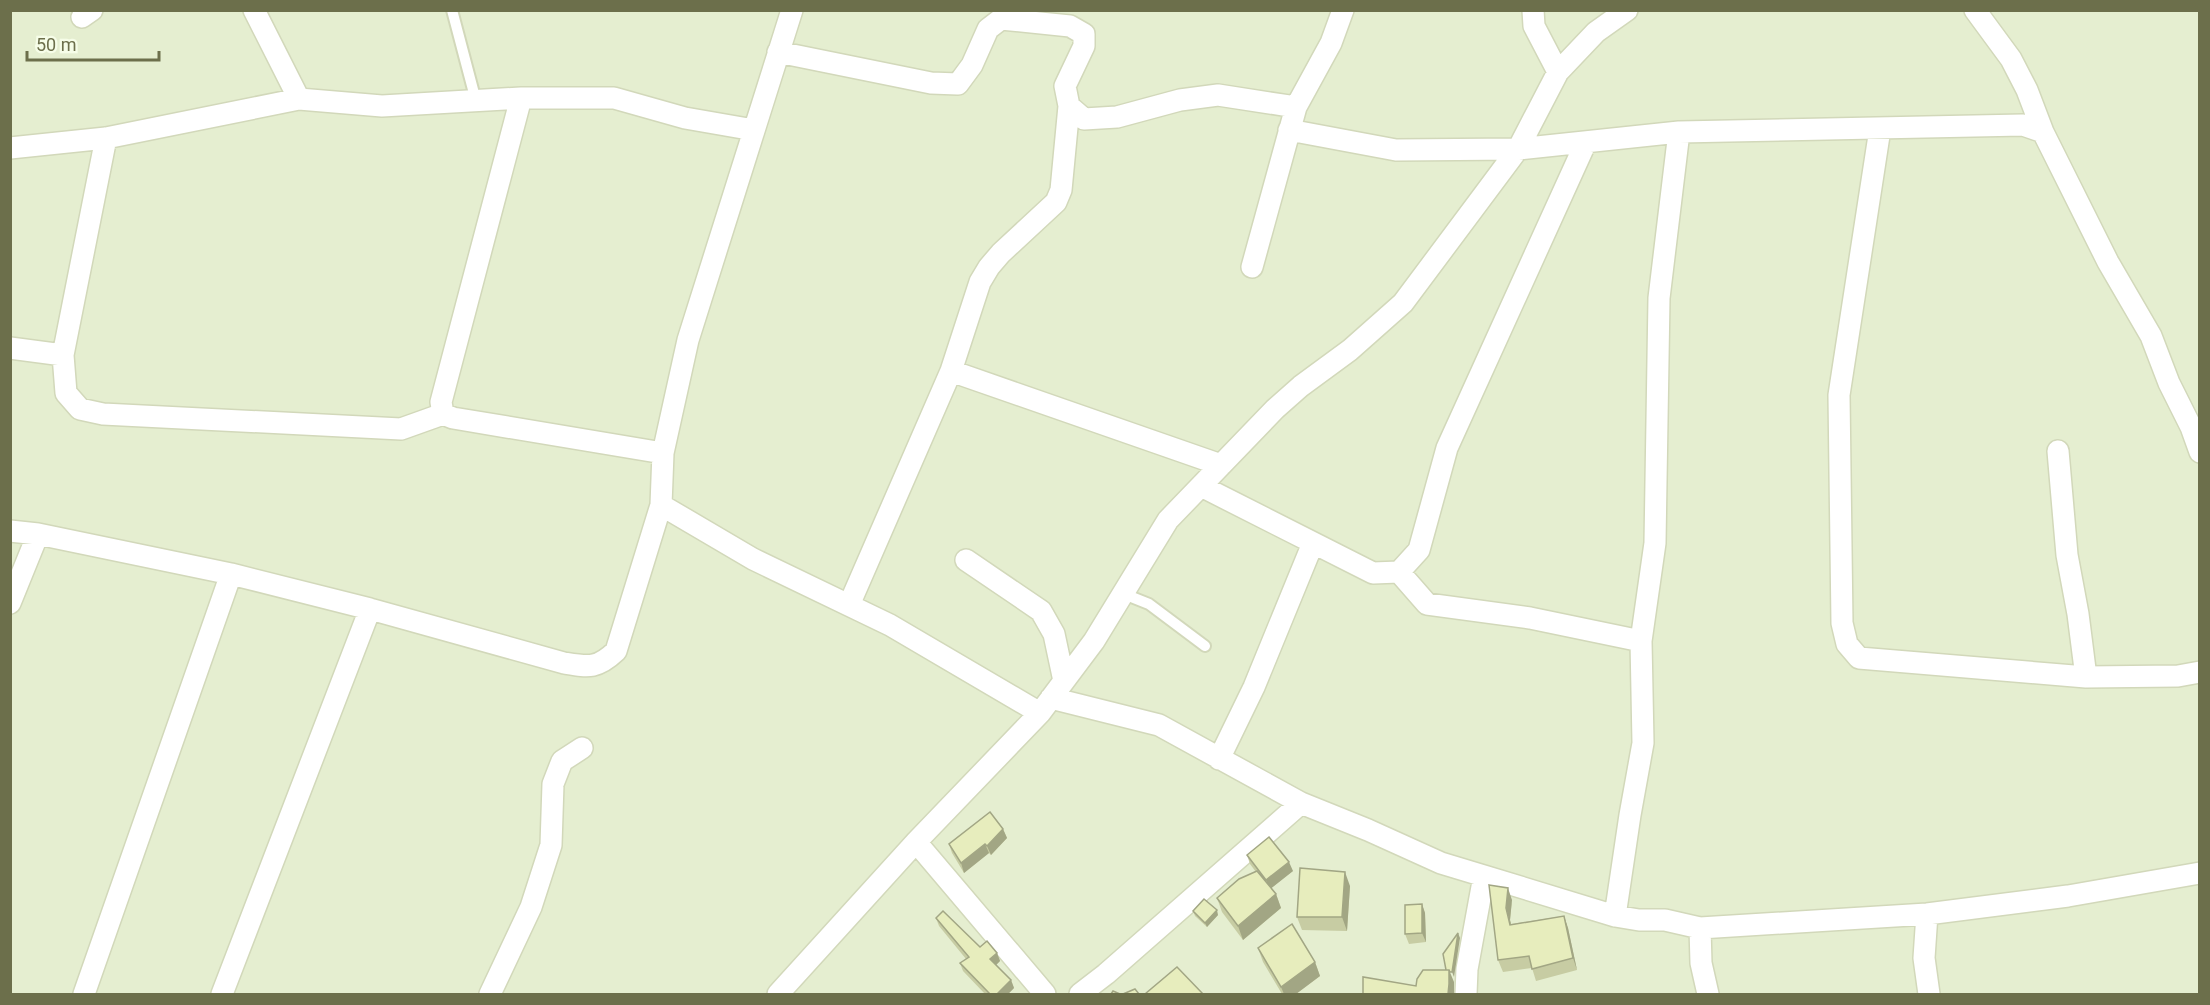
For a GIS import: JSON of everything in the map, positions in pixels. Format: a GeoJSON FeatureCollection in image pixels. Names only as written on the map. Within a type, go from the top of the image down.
{"type":"FeatureCollection","features":[{"type":"Feature","properties":{"kind":"street"},"geometry":{"type":"LineString","coordinates":[[254,10],[299,99]]}},
{"type":"Feature","properties":{"kind":"street"},"geometry":{"type":"LineString","coordinates":[[1252,267],[1296,107],[1331,43],[1343,10]]}},
{"type":"Feature","properties":{"kind":"street"},"geometry":{"type":"LineString","coordinates":[[1533,10],[1534,26],[1558,72]]}},
{"type":"Feature","properties":{"kind":"street"},"geometry":{"type":"LineString","coordinates":[[778,994],[1052,697],[1094,641],[1168,520],[1275,409],[1301,386],[1350,350],[1403,303],[1518,149],[1558,72],[1596,32],[1627,10]]}},
{"type":"Feature","properties":{"kind":"street"},"geometry":{"type":"LineString","coordinates":[[1975,10],[2011,59],[2027,90],[2043,132],[2108,262],[2151,336],[2169,383],[2191,427],[2199,452]]}},
{"type":"Feature","properties":{"kind":"street"},"geometry":{"type":"LineString","coordinates":[[10,531],[38,534],[231,574],[370,609],[564,663],[586,666],[603,664],[616,651],[661,506],[663,453],[688,340],[778,52],[787,14]]}},
{"type":"Feature","properties":{"kind":"street"},"geometry":{"type":"LineString","coordinates":[[778,52],[932,83],[958,84],[972,65],[988,29],[1000,19],[1070,26],[1084,34],[1084,46],[1065,86],[1069,106],[1061,190],[1056,202],[1001,253],[980,282],[951,371],[849,604]]}},
{"type":"Feature","properties":{"kind":"street"},"geometry":{"type":"LineString","coordinates":[[1069,106],[1084,119],[1117,117],[1180,100],[1218,95],[1296,107]]}},
{"type":"Feature","properties":{"kind":"street"},"geometry":{"type":"LineString","coordinates":[[443,414],[441,402],[521,98]]}},
{"type":"Feature","properties":{"kind":"street"},"geometry":{"type":"LineString","coordinates":[[10,148],[106,138],[299,99],[382,106],[521,98],[614,98],[685,118],[754,130]]}},
{"type":"Feature","properties":{"kind":"street"},"geometry":{"type":"LineString","coordinates":[[1289,130],[1396,150],[1518,149],[1678,132],[2023,125],[2043,132]]}},
{"type":"Feature","properties":{"kind":"street"},"geometry":{"type":"LineString","coordinates":[[1880,129],[1839,395],[1842,623],[1847,645],[1859,658],[2086,677],[2178,676],[2199,672]]}},
{"type":"Feature","properties":{"kind":"street"},"geometry":{"type":"LineString","coordinates":[[1615,916],[1629,814],[1643,743],[1641,641],[1655,543],[1659,298],[1678,132]]}},
{"type":"Feature","properties":{"kind":"street"},"geometry":{"type":"LineString","coordinates":[[106,138],[63,355],[66,393],[80,409],[103,414],[401,429],[443,414],[453,418],[663,453]]}},
{"type":"Feature","properties":{"kind":"street"},"geometry":{"type":"LineString","coordinates":[[1201,486],[1373,573],[1399,572],[1419,550],[1447,448],[1586,142]]}},
{"type":"Feature","properties":{"kind":"street"},"geometry":{"type":"LineString","coordinates":[[10,348],[63,355]]}},
{"type":"Feature","properties":{"kind":"street"},"geometry":{"type":"LineString","coordinates":[[951,371],[1221,465]]}},
{"type":"Feature","properties":{"kind":"street"},"geometry":{"type":"LineString","coordinates":[[2058,451],[2067,555],[2086,677]]}},
{"type":"Feature","properties":{"kind":"street"},"geometry":{"type":"LineString","coordinates":[[661,506],[753,559],[890,625],[1052,697],[1159,725],[1301,803],[1441,863],[1615,916],[1639,920],[1665,920],[1700,928],[1927,914],[2068,896],[2199,873]]}},
{"type":"Feature","properties":{"kind":"street"},"geometry":{"type":"LineString","coordinates":[[10,603],[38,534]]}},
{"type":"Feature","properties":{"kind":"street"},"geometry":{"type":"LineString","coordinates":[[1219,759],[1254,687],[1313,543]]}},
{"type":"Feature","properties":{"kind":"street"},"geometry":{"type":"LineString","coordinates":[[966,560],[1041,611],[1054,634],[1052,697]]}},
{"type":"Feature","properties":{"kind":"street"},"geometry":{"type":"LineString","coordinates":[[1399,572],[1427,604],[1530,618],[1641,641]]}},
{"type":"Feature","properties":{"kind":"street"},"geometry":{"type":"LineString","coordinates":[[84,994],[231,574]]}},
{"type":"Feature","properties":{"kind":"street"},"geometry":{"type":"LineString","coordinates":[[222,994],[370,609]]}},
{"type":"Feature","properties":{"kind":"street"},"geometry":{"type":"LineString","coordinates":[[490,994],[531,907],[551,845],[553,784],[562,761],[582,748]]}},
{"type":"Feature","properties":{"kind":"street"},"geometry":{"type":"LineString","coordinates":[[1080,994],[1107,974],[1301,803]]}},
{"type":"Feature","properties":{"kind":"street"},"geometry":{"type":"LineString","coordinates":[[916,842],[1045,994]]}},
{"type":"Feature","properties":{"kind":"street"},"geometry":{"type":"LineString","coordinates":[[1466,994],[1467,969],[1484,876]]}},
{"type":"Feature","properties":{"kind":"street"},"geometry":{"type":"LineString","coordinates":[[1927,914],[1924,958],[1929,994]]}},
{"type":"Feature","properties":{"kind":"street"},"geometry":{"type":"LineString","coordinates":[[1700,928],[1701,963],[1708,994]]}},
{"type":"Feature","properties":{"kind":"lane"},"geometry":{"type":"LineString","coordinates":[[452,10],[476,101]]}},
{"type":"Feature","properties":{"kind":"lane"},"geometry":{"type":"LineString","coordinates":[[1124,594],[1149,604],[1205,646]]}},
{"type":"Feature","properties":{"kind":"shaded area"},"geometry":{"type":"Polygon","coordinates":[[[11,11],[2199,11],[2199,994],[11,994],[11,11]]]}},
{"type":"Feature","properties":{"kind":"building"},"geometry":{"type":"Polygon","coordinates":[[[990,812],[1003,829],[987,846],[985,844],[961,863],[949,844],[990,812]]]}},
{"type":"Feature","properties":{"kind":"building"},"geometry":{"type":"Polygon","coordinates":[[[1269,837],[1289,862],[1266,880],[1247,855],[1269,837]]]}},
{"type":"Feature","properties":{"kind":"building"},"geometry":{"type":"Polygon","coordinates":[[[1300,868],[1345,872],[1342,917],[1297,917],[1300,868]]]}},
{"type":"Feature","properties":{"kind":"building"},"geometry":{"type":"Polygon","coordinates":[[[1257,871],[1276,894],[1238,926],[1217,898],[1239,879],[1257,871]]]}},
{"type":"Feature","properties":{"kind":"building"},"geometry":{"type":"Polygon","coordinates":[[[1489,885],[1508,888],[1506,908],[1510,925],[1564,916],[1573,958],[1532,969],[1529,956],[1498,960],[1489,885]]]}},
{"type":"Feature","properties":{"kind":"building"},"geometry":{"type":"Polygon","coordinates":[[[1204,899],[1217,910],[1205,923],[1193,911],[1204,899]]]}},
{"type":"Feature","properties":{"kind":"building"},"geometry":{"type":"Polygon","coordinates":[[[1422,904],[1422,933],[1405,934],[1405,905],[1422,904]]]}},
{"type":"Feature","properties":{"kind":"building"},"geometry":{"type":"Polygon","coordinates":[[[943,911],[980,947],[987,941],[997,953],[990,959],[1011,980],[997,994],[990,994],[960,963],[969,957],[936,918],[943,911]]]}},
{"type":"Feature","properties":{"kind":"building"},"geometry":{"type":"Polygon","coordinates":[[[1292,924],[1315,962],[1281,987],[1258,948],[1292,924]]]}},
{"type":"Feature","properties":{"kind":"building"},"geometry":{"type":"Polygon","coordinates":[[[1458,933],[1452,972],[1450,972],[1446,970],[1443,954],[1458,933]]]}},
{"type":"Feature","properties":{"kind":"building"},"geometry":{"type":"Polygon","coordinates":[[[1177,967],[1203,994],[1145,994],[1177,967]]]}},
{"type":"Feature","properties":{"kind":"building"},"geometry":{"type":"Polygon","coordinates":[[[1423,970],[1449,970],[1448,994],[1363,994],[1363,977],[1416,986],[1417,979],[1423,970]]]}},
{"type":"Feature","properties":{"kind":"building"},"geometry":{"type":"Polygon","coordinates":[[[1135,989],[1139,994],[1123,994],[1135,989]]]}}]}
